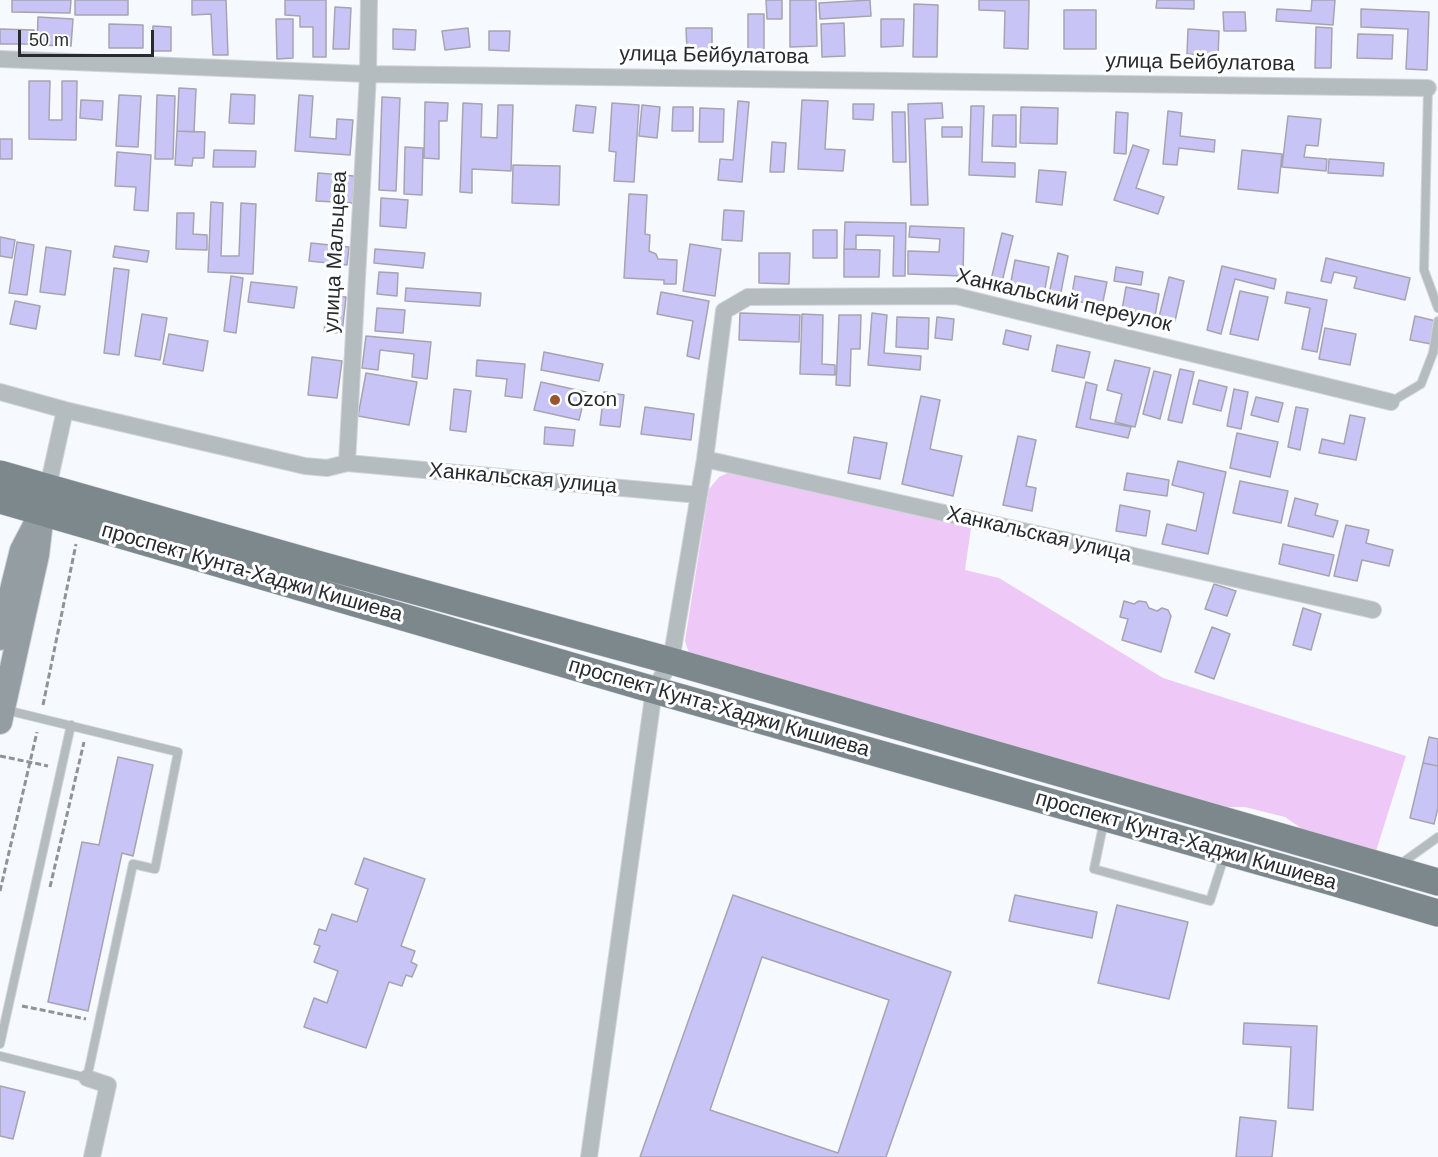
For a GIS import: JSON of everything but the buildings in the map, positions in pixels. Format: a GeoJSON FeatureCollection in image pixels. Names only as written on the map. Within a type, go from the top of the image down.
{"type":"FeatureCollection","features":[{"type":"Feature","properties":{"kind":"main road","name":"проспект Кунта-Хаджи Кишиева"},"geometry":{"type":"LineString","coordinates":[[0,474],[45,499],[654,690],[1438,914]]}},
{"type":"Feature","properties":{"kind":"main road","name":"проспект Кунта-Хаджи Кишиева"},"geometry":{"type":"LineString","coordinates":[[0,500],[45,499],[671,661],[1438,882]]}},
{"type":"Feature","properties":{"kind":"street","name":"улица Мальцева"},"geometry":{"type":"LineString","coordinates":[[347,463],[368,75],[369,0]]}},
{"type":"Feature","properties":{"kind":"street","name":"улица Бейбулатова"},"geometry":{"type":"LineString","coordinates":[[0,59],[368,75],[1428,88]]}},
{"type":"Feature","properties":{"kind":"street","name":"Ханкальский переулок"},"geometry":{"type":"LineString","coordinates":[[705,459],[724,311],[748,297],[956,296],[1391,402]]}},
{"type":"Feature","properties":{"kind":"street"},"geometry":{"type":"LineString","coordinates":[[0,392],[65,410],[305,466],[327,468],[347,463]]}},
{"type":"Feature","properties":{"kind":"street"},"geometry":{"type":"LineString","coordinates":[[1,714],[6,665],[37,555],[45,499],[65,410]]}},
{"type":"Feature","properties":{"kind":"street"},"geometry":{"type":"LineString","coordinates":[[589,1157],[654,690],[671,661],[705,459]]}},
{"type":"Feature","properties":{"kind":"street","name":"Ханкальская улица"},"geometry":{"type":"LineString","coordinates":[[705,459],[1373,610]]}},
{"type":"Feature","properties":{"kind":"street","name":"Ханкальская улица"},"geometry":{"type":"LineString","coordinates":[[347,463],[699,495]]}},
{"type":"Feature","properties":{"kind":"street"},"geometry":{"type":"LineString","coordinates":[[0,638],[22,550],[45,499]]}},
{"type":"Feature","properties":{"kind":"street"},"geometry":{"type":"LineString","coordinates":[[87,1078],[108,1085],[92,1157]]}},
{"type":"Feature","properties":{"kind":"lane"},"geometry":{"type":"LineString","coordinates":[[1428,88],[1424,270],[1438,308]]}},
{"type":"Feature","properties":{"kind":"lane"},"geometry":{"type":"LineString","coordinates":[[1391,402],[1421,384],[1433,353],[1438,321]]}},
{"type":"Feature","properties":{"kind":"lane"},"geometry":{"type":"LineString","coordinates":[[0,1056],[87,1078],[133,864],[155,869],[178,752],[71,725],[1,714]]}},
{"type":"Feature","properties":{"kind":"lane"},"geometry":{"type":"LineString","coordinates":[[0,1044],[71,725]]}},
{"type":"Feature","properties":{"kind":"lane"},"geometry":{"type":"LineString","coordinates":[[1105,818],[1094,868],[1104,872],[1210,901],[1225,852]]}},
{"type":"Feature","properties":{"kind":"lane"},"geometry":{"type":"LineString","coordinates":[[1394,869],[1438,837]]}},
{"type":"Feature","properties":{"kind":"path"},"geometry":{"type":"LineString","coordinates":[[0,756],[61,770]]}},
{"type":"Feature","properties":{"kind":"path"},"geometry":{"type":"LineString","coordinates":[[9,1002],[99,1022]]}},
{"type":"Feature","properties":{"kind":"shaded area"},"geometry":{"type":"Polygon","coordinates":[[[730,472],[971,528],[965,570],[999,578],[1163,678],[1406,756],[1376,851],[1305,831],[1285,817],[1245,807],[1215,807],[690,656],[685,641],[709,489],[719,477],[730,472]]]}},
{"type":"Feature","properties":{"kind":"place","name":"Ozon"},"geometry":{"type":"Point","coordinates":[555,400]}}]}
